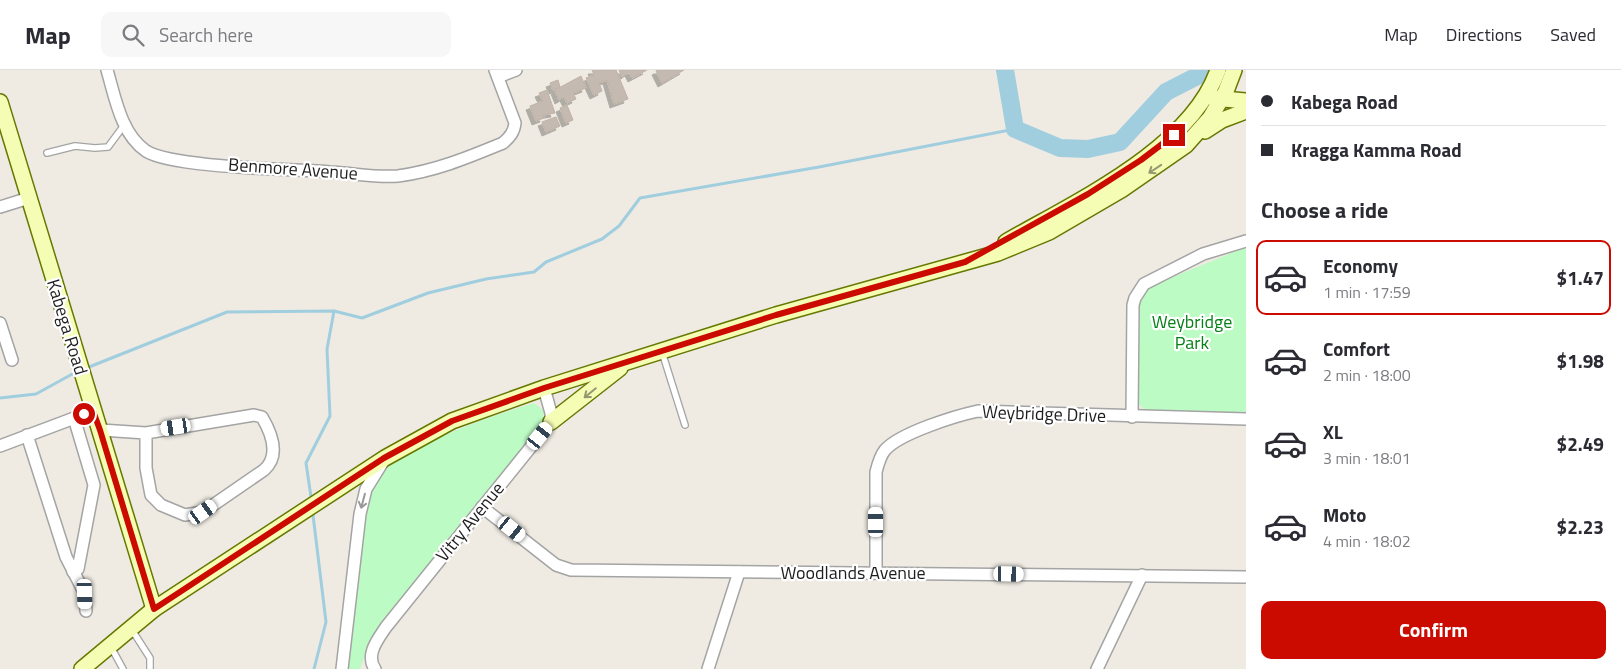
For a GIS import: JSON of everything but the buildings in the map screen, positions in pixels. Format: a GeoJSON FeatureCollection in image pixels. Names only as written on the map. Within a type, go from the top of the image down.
{"type":"FeatureCollection","features":[{"type":"Feature","properties":{"kind":"main road"},"geometry":{"type":"LineString","coordinates":[[82,669],[154,609],[384,458],[452,421],[544,388],[776,315],[998,253],[1040,236],[1092,209],[1166,161],[1192,138],[1210,118],[1224,95],[1234,70]]}},
{"type":"Feature","properties":{"kind":"main road"},"geometry":{"type":"LineString","coordinates":[[965,262],[1050,216],[1141,160],[1182,128],[1211,85],[1224,95],[1246,101]]}},
{"type":"Feature","properties":{"kind":"main road"},"geometry":{"type":"LineString","coordinates":[[1224,95],[1246,92]]}},
{"type":"Feature","properties":{"kind":"main road","name":"Kabega Road"},"geometry":{"type":"LineString","coordinates":[[0,102],[154,609]]}},
{"type":"Feature","properties":{"kind":"main road"},"geometry":{"type":"LineString","coordinates":[[1192,138],[1222,120],[1246,112]]}},
{"type":"Feature","properties":{"kind":"main road"},"geometry":{"type":"LineString","coordinates":[[551,422],[627,362]]}},
{"type":"Feature","properties":{"kind":"street","name":"Benmore Avenue"},"geometry":{"type":"LineString","coordinates":[[107,70],[125,124],[137,143],[158,157],[174,160],[396,176],[446,166],[503,143],[514,132],[515,123],[496,74]]}},
{"type":"Feature","properties":{"kind":"street"},"geometry":{"type":"LineString","coordinates":[[496,74],[516,70]]}},
{"type":"Feature","properties":{"kind":"street"},"geometry":{"type":"LineString","coordinates":[[0,206],[29,198]]}},
{"type":"Feature","properties":{"kind":"street"},"geometry":{"type":"LineString","coordinates":[[1132,417],[1134,305],[1138,290],[1144,284],[1204,254],[1246,241]]}},
{"type":"Feature","properties":{"kind":"street"},"geometry":{"type":"LineString","coordinates":[[0,323],[12,360]]}},
{"type":"Feature","properties":{"kind":"street"},"geometry":{"type":"LineString","coordinates":[[544,388],[551,414],[551,422]]}},
{"type":"Feature","properties":{"kind":"street"},"geometry":{"type":"LineString","coordinates":[[0,446],[74,418],[91,406]]}},
{"type":"Feature","properties":{"kind":"street","name":"Weybridge Drive"},"geometry":{"type":"LineString","coordinates":[[876,572],[876,472],[880,459],[891,445],[952,417],[978,411],[1132,417],[1246,418]]}},
{"type":"Feature","properties":{"kind":"street"},"geometry":{"type":"LineString","coordinates":[[100,430],[146,433],[254,415],[262,417],[266,424],[274,453],[270,465],[264,470],[203,512],[185,515],[161,506],[151,494],[146,468],[146,433]]}},
{"type":"Feature","properties":{"kind":"street"},"geometry":{"type":"LineString","coordinates":[[73,572],[78,569],[94,485],[74,418]]}},
{"type":"Feature","properties":{"kind":"street","name":"Vitry Avenue"},"geometry":{"type":"LineString","coordinates":[[375,669],[370,659],[386,627],[551,422]]}},
{"type":"Feature","properties":{"kind":"street"},"geometry":{"type":"LineString","coordinates":[[27,435],[66,557],[85,594],[86,611]]}},
{"type":"Feature","properties":{"kind":"street"},"geometry":{"type":"LineString","coordinates":[[342,669],[361,507],[366,489],[384,458]]}},
{"type":"Feature","properties":{"kind":"street","name":"Woodlands Avenue"},"geometry":{"type":"LineString","coordinates":[[482,507],[556,565],[563,568],[593,571],[876,572],[1246,577]]}},
{"type":"Feature","properties":{"kind":"street"},"geometry":{"type":"LineString","coordinates":[[708,669],[738,572]]}},
{"type":"Feature","properties":{"kind":"street"},"geometry":{"type":"LineString","coordinates":[[1097,669],[1142,575]]}},
{"type":"Feature","properties":{"kind":"lane"},"geometry":{"type":"LineString","coordinates":[[47,153],[75,146],[95,148],[108,146],[125,124]]}},
{"type":"Feature","properties":{"kind":"lane"},"geometry":{"type":"LineString","coordinates":[[662,352],[685,425]]}},
{"type":"Feature","properties":{"kind":"lane"},"geometry":{"type":"LineString","coordinates":[[131,628],[150,658],[150,669]]}},
{"type":"Feature","properties":{"kind":"lane"},"geometry":{"type":"LineString","coordinates":[[110,645],[123,669]]}},
{"type":"Feature","properties":{"kind":"green space","name":"Weybridge Park"},"geometry":{"type":"Polygon","coordinates":[[[1246,247],[1246,413],[1145,410],[1138,403],[1137,396],[1139,306],[1145,292],[1151,286],[1246,247]]]}},
{"type":"Feature","properties":{"kind":"green space"},"geometry":{"type":"Polygon","coordinates":[[[534,403],[543,410],[544,423],[383,620],[371,639],[360,669],[347,669],[365,508],[378,480],[395,461],[427,443],[487,418],[534,403]]]}},
{"type":"Feature","properties":{"kind":"waterway"},"geometry":{"type":"LineString","coordinates":[[1005,70],[1015,129],[1060,148],[1088,149],[1120,142],[1166,92],[1209,70]]}},
{"type":"Feature","properties":{"kind":"waterway"},"geometry":{"type":"LineString","coordinates":[[84,369],[227,312],[334,311],[362,318],[428,293],[486,279],[534,272],[546,262],[602,239],[619,226],[640,198],[819,167],[1015,129]]}},
{"type":"Feature","properties":{"kind":"waterway"},"geometry":{"type":"LineString","coordinates":[[311,497],[306,463],[330,416],[327,349],[334,311]]}},
{"type":"Feature","properties":{"kind":"waterway"},"geometry":{"type":"LineString","coordinates":[[0,398],[36,394],[76,372]]}},
{"type":"Feature","properties":{"kind":"waterway"},"geometry":{"type":"LineString","coordinates":[[313,515],[326,622],[314,669]]}},
{"type":"Feature","properties":{"kind":"route"},"geometry":{"type":"LineString","coordinates":[[84,414],[93,411],[100,430],[154,609],[384,458],[452,421],[544,388],[776,315],[965,262],[1005,242],[1088,194],[1141,160],[1174,135]]}}]}
